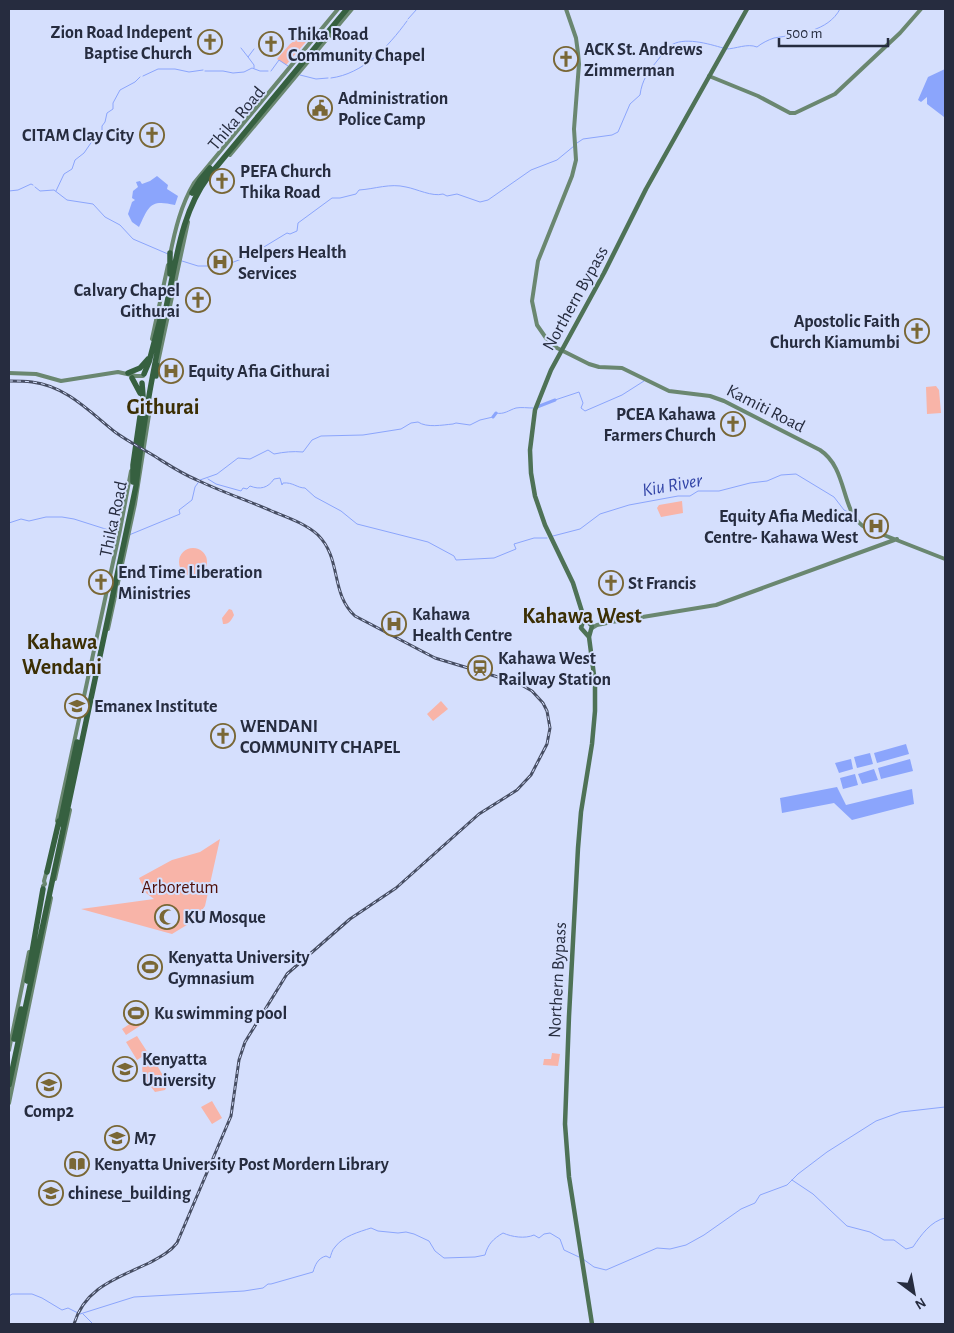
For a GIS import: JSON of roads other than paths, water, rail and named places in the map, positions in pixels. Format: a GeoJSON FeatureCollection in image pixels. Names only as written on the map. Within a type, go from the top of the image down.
{"type":"FeatureCollection","features":[{"type":"Feature","properties":{"kind":"highway","name":"Thika Road"},"geometry":{"type":"LineString","coordinates":[[67,801],[105,629],[134,484],[150,372],[182,217],[200,180],[342,9]]}},
{"type":"Feature","properties":{"kind":"highway","name":"Thika Road"},"geometry":{"type":"LineString","coordinates":[[150,372],[184,224],[190,206],[200,188],[347,9]]}},
{"type":"Feature","properties":{"kind":"highway"},"geometry":{"type":"LineString","coordinates":[[170,253],[170,274]]}},
{"type":"Feature","properties":{"kind":"highway"},"geometry":{"type":"LineString","coordinates":[[150,372],[151,353],[161,316]]}},
{"type":"Feature","properties":{"kind":"highway"},"geometry":{"type":"LineString","coordinates":[[142,400],[140,390],[128,375],[140,368],[151,353]]}},
{"type":"Feature","properties":{"kind":"highway"},"geometry":{"type":"LineString","coordinates":[[139,448],[142,383]]}},
{"type":"Feature","properties":{"kind":"highway"},"geometry":{"type":"LineString","coordinates":[[139,448],[148,408],[149,389]]}},
{"type":"Feature","properties":{"kind":"highway","name":"Thika Road"},"geometry":{"type":"LineString","coordinates":[[9,1067],[124,533]]}},
{"type":"Feature","properties":{"kind":"highway"},"geometry":{"type":"LineString","coordinates":[[105,629],[105,646]]}},
{"type":"Feature","properties":{"kind":"highway"},"geometry":{"type":"LineString","coordinates":[[47,872],[67,801]]}},
{"type":"Feature","properties":{"kind":"highway"},"geometry":{"type":"LineString","coordinates":[[55,878],[67,801]]}},
{"type":"Feature","properties":{"kind":"highway"},"geometry":{"type":"LineString","coordinates":[[28,982],[44,885]]}},
{"type":"Feature","properties":{"kind":"highway"},"geometry":{"type":"LineString","coordinates":[[28,982],[33,974],[52,894]]}},
{"type":"Feature","properties":{"kind":"highway","name":"Thika Road"},"geometry":{"type":"LineString","coordinates":[[9,1085],[28,982]]}},
{"type":"Feature","properties":{"kind":"main road","name":"Thika Road"},"geometry":{"type":"LineString","coordinates":[[151,353],[151,344],[179,216],[194,183],[338,9]]}},
{"type":"Feature","properties":{"kind":"main road","name":"Thika Road"},"geometry":{"type":"LineString","coordinates":[[150,372],[188,224],[201,192],[221,165],[352,9]]}},
{"type":"Feature","properties":{"kind":"main road","name":"Kamiti Road"},"geometry":{"type":"LineString","coordinates":[[566,9],[576,38],[578,53],[574,129],[575,166],[539,257],[532,301],[538,327],[547,340],[568,354],[594,365],[624,369],[669,391],[719,399],[820,450],[835,465],[857,521],[866,528],[945,559]]}},
{"type":"Feature","properties":{"kind":"main road","name":"Northern Bypass"},"geometry":{"type":"LineString","coordinates":[[592,1324],[569,1171],[565,1124],[578,848],[581,812],[592,744],[595,683],[587,625],[572,583],[541,514],[533,488],[530,450],[531,433],[535,410],[549,374],[604,274],[646,189],[747,9]]}},
{"type":"Feature","properties":{"kind":"main road"},"geometry":{"type":"LineString","coordinates":[[709,76],[795,113],[835,94],[900,33],[921,9]]}},
{"type":"Feature","properties":{"kind":"main road"},"geometry":{"type":"LineString","coordinates":[[9,373],[36,374],[61,381],[112,372],[136,376],[150,372]]}},
{"type":"Feature","properties":{"kind":"main road"},"geometry":{"type":"LineString","coordinates":[[128,375],[142,383]]}},
{"type":"Feature","properties":{"kind":"main road"},"geometry":{"type":"LineString","coordinates":[[531,433],[535,441]]}},
{"type":"Feature","properties":{"kind":"main road","name":"Thika Road"},"geometry":{"type":"LineString","coordinates":[[9,1103],[105,646],[139,448]]}},
{"type":"Feature","properties":{"kind":"main road","name":"Thika Road"},"geometry":{"type":"LineString","coordinates":[[9,1050],[44,885],[124,533],[139,448]]}},
{"type":"Feature","properties":{"kind":"main road"},"geometry":{"type":"LineString","coordinates":[[587,625],[597,625],[716,605],[897,539]]}},
{"type":"Feature","properties":{"kind":"main road"},"geometry":{"type":"LineString","coordinates":[[44,885],[54,886]]}},
{"type":"Feature","properties":{"kind":"water"},"geometry":{"type":"Polygon","coordinates":[[[945,69],[944,117],[927,104],[927,97],[921,102],[918,100],[928,77],[945,69]]]}},
{"type":"Feature","properties":{"kind":"water"},"geometry":{"type":"Polygon","coordinates":[[[157,176],[168,185],[167,189],[178,196],[175,205],[160,203],[151,206],[139,227],[132,222],[128,214],[132,202],[135,200],[132,198],[133,191],[138,187],[136,182],[140,181],[142,184],[157,176]]]}},
{"type":"Feature","properties":{"kind":"water"},"geometry":{"type":"Polygon","coordinates":[[[906,744],[909,754],[877,763],[874,753],[906,744]]]}},
{"type":"Feature","properties":{"kind":"water"},"geometry":{"type":"Polygon","coordinates":[[[870,753],[873,764],[857,768],[854,757],[870,753]]]}},
{"type":"Feature","properties":{"kind":"water"},"geometry":{"type":"Polygon","coordinates":[[[851,759],[853,769],[839,773],[835,763],[851,759]]]}},
{"type":"Feature","properties":{"kind":"water"},"geometry":{"type":"Polygon","coordinates":[[[910,759],[913,771],[881,779],[878,768],[910,759]]]}},
{"type":"Feature","properties":{"kind":"water"},"geometry":{"type":"Polygon","coordinates":[[[874,769],[878,780],[862,784],[858,774],[874,769]]]}},
{"type":"Feature","properties":{"kind":"water"},"geometry":{"type":"Polygon","coordinates":[[[855,774],[858,785],[843,789],[840,778],[855,774]]]}},
{"type":"Feature","properties":{"kind":"water"},"geometry":{"type":"Polygon","coordinates":[[[837,787],[846,805],[912,789],[914,804],[852,820],[834,803],[782,813],[780,798],[837,787]]]}},
{"type":"Feature","properties":{"kind":"waterway"},"geometry":{"type":"LineString","coordinates":[[408,19],[417,9]]}},
{"type":"Feature","properties":{"kind":"waterway"},"geometry":{"type":"LineString","coordinates":[[726,49],[745,46],[757,47],[774,38],[811,31],[828,23],[840,9]]}},
{"type":"Feature","properties":{"kind":"waterway"},"geometry":{"type":"LineString","coordinates":[[331,78],[354,71],[374,58],[407,21]]}},
{"type":"Feature","properties":{"kind":"waterway"},"geometry":{"type":"LineString","coordinates":[[577,143],[583,139],[612,135],[618,132],[630,104],[640,95],[642,85],[648,73],[670,46],[675,43],[689,41],[723,48]]}},
{"type":"Feature","properties":{"kind":"waterway"},"geometry":{"type":"LineString","coordinates":[[241,48],[248,57]]}},
{"type":"Feature","properties":{"kind":"waterway"},"geometry":{"type":"LineString","coordinates":[[254,49],[248,57],[254,68]]}},
{"type":"Feature","properties":{"kind":"waterway"},"geometry":{"type":"LineString","coordinates":[[271,71],[279,60],[288,66]]}},
{"type":"Feature","properties":{"kind":"waterway"},"geometry":{"type":"LineString","coordinates":[[205,71],[233,73],[244,72],[252,68],[268,71]]}},
{"type":"Feature","properties":{"kind":"waterway"},"geometry":{"type":"LineString","coordinates":[[143,76],[158,69],[175,69],[189,72],[203,70]]}},
{"type":"Feature","properties":{"kind":"waterway"},"geometry":{"type":"LineString","coordinates":[[300,75],[316,79],[328,78]]}},
{"type":"Feature","properties":{"kind":"waterway"},"geometry":{"type":"LineString","coordinates":[[56,191],[64,174],[72,169],[75,160],[84,153],[95,137],[100,135],[107,113],[113,109],[113,103],[120,90],[140,77]]}},
{"type":"Feature","properties":{"kind":"waterway"},"geometry":{"type":"LineString","coordinates":[[226,265],[249,256],[287,233],[290,234],[297,231],[298,223],[332,198],[356,194],[359,190],[394,186],[439,195],[457,194],[480,202],[488,200],[531,170],[557,160],[574,146]]}},
{"type":"Feature","properties":{"kind":"waterway"},"geometry":{"type":"LineString","coordinates":[[9,191],[33,185]]}},
{"type":"Feature","properties":{"kind":"waterway"},"geometry":{"type":"LineString","coordinates":[[35,187],[40,191],[54,190],[67,200],[93,204],[105,217],[120,225],[133,239],[168,254]]}},
{"type":"Feature","properties":{"kind":"waterway"},"geometry":{"type":"LineString","coordinates":[[182,261],[198,266],[209,266]]}},
{"type":"Feature","properties":{"kind":"waterway"},"geometry":{"type":"LineString","coordinates":[[211,266],[224,266]]}},
{"type":"Feature","properties":{"kind":"waterway"},"geometry":{"type":"LineString","coordinates":[[555,400],[579,392],[583,403],[581,408],[585,411],[622,395],[644,381]]}},
{"type":"Feature","properties":{"kind":"waterway"},"geometry":{"type":"LineString","coordinates":[[537,407],[555,400]]}},
{"type":"Feature","properties":{"kind":"waterway"},"geometry":{"type":"LineString","coordinates":[[496,413],[504,413],[518,408],[533,408]]}},
{"type":"Feature","properties":{"kind":"waterway"},"geometry":{"type":"LineString","coordinates":[[493,417],[496,413]]}},
{"type":"Feature","properties":{"kind":"waterway"},"geometry":{"type":"LineString","coordinates":[[129,535],[180,514],[179,510],[192,500],[195,487],[200,480],[217,474],[238,458],[250,459],[268,450],[274,454],[303,452],[312,440],[321,436],[363,435],[401,429],[411,423],[418,422],[430,426],[456,423],[470,425],[493,417]]}},
{"type":"Feature","properties":{"kind":"waterway","name":"Kiu River"},"geometry":{"type":"LineString","coordinates":[[553,536],[580,529],[600,514],[629,505],[678,496],[690,496],[698,491],[719,491],[750,483],[767,481],[781,475],[796,474],[834,497],[844,510],[850,513]]}},
{"type":"Feature","properties":{"kind":"waterway"},"geometry":{"type":"LineString","coordinates":[[208,479],[216,484],[241,491],[243,488],[247,489],[250,486],[264,487],[274,479],[280,478],[282,485],[286,483],[305,488],[315,497],[341,511],[357,524],[428,542],[454,556],[456,560],[494,558],[516,549],[514,544],[534,538],[547,538]]}},
{"type":"Feature","properties":{"kind":"waterway"},"geometry":{"type":"LineString","coordinates":[[9,523],[21,519],[29,521],[46,517],[62,517],[118,533]]}},
{"type":"Feature","properties":{"kind":"waterway"},"geometry":{"type":"LineString","coordinates":[[583,1259],[594,1267],[606,1270],[657,1248],[670,1249],[686,1245],[741,1209],[755,1203],[760,1195],[787,1185],[827,1152],[876,1121],[901,1112],[945,1107]]}},
{"type":"Feature","properties":{"kind":"waterway"},"geometry":{"type":"LineString","coordinates":[[792,1180],[813,1194],[847,1226],[870,1232],[884,1240],[894,1240],[906,1249],[913,1247],[931,1225],[945,1218]]}},
{"type":"Feature","properties":{"kind":"waterway"},"geometry":{"type":"LineString","coordinates":[[9,1296],[12,1294],[32,1294],[62,1310],[68,1308],[80,1314],[134,1297],[244,1291],[263,1288],[268,1284],[313,1272],[319,1260],[326,1256],[330,1258],[338,1243],[371,1228],[378,1231],[414,1234],[429,1241],[435,1251],[444,1258],[485,1255],[491,1242],[503,1233],[518,1237],[534,1235],[539,1238],[544,1234],[550,1233],[560,1239],[564,1250],[579,1257]]}},
{"type":"Feature","properties":{"kind":"waterway"},"geometry":{"type":"LineString","coordinates":[[83,1314],[93,1324]]}},
{"type":"Feature","properties":{"kind":"railway"},"geometry":{"type":"LineString","coordinates":[[9,381],[44,384],[67,394],[119,435],[179,471],[308,528],[318,535],[325,544],[334,565],[342,597],[347,607],[355,616],[435,658],[518,683],[532,691],[543,703],[547,711],[550,728],[547,744],[531,775],[517,790],[479,814],[396,888],[350,919],[287,974],[245,1042],[239,1060],[231,1116],[177,1243],[161,1257],[115,1279],[94,1292],[79,1311],[74,1324]]}},
{"type":"Feature","properties":{"kind":"place","name":"Zion Road Indepent Baptise Church"},"geometry":{"type":"Point","coordinates":[210,42]}},
{"type":"Feature","properties":{"kind":"place","name":"Thika Road Community Chapel"},"geometry":{"type":"Point","coordinates":[271,44]}},
{"type":"Feature","properties":{"kind":"place","name":"ACK St. Andrews Zimmerman"},"geometry":{"type":"Point","coordinates":[566,59]}},
{"type":"Feature","properties":{"kind":"place","name":"Administration Police Camp"},"geometry":{"type":"Point","coordinates":[320,108]}},
{"type":"Feature","properties":{"kind":"place","name":"CITAM Clay City"},"geometry":{"type":"Point","coordinates":[152,135]}},
{"type":"Feature","properties":{"kind":"place","name":"PEFA Church Thika Road"},"geometry":{"type":"Point","coordinates":[222,181]}},
{"type":"Feature","properties":{"kind":"place","name":"Helpers Health Services"},"geometry":{"type":"Point","coordinates":[220,262]}},
{"type":"Feature","properties":{"kind":"place","name":"Calvary Chapel Githurai"},"geometry":{"type":"Point","coordinates":[198,300]}},
{"type":"Feature","properties":{"kind":"place","name":"Apostolic Faith Church Kiamumbi"},"geometry":{"type":"Point","coordinates":[917,331]}},
{"type":"Feature","properties":{"kind":"place","name":"Equity Afia Githurai"},"geometry":{"type":"Point","coordinates":[171,371]}},
{"type":"Feature","properties":{"kind":"place","name":"PCEA Kahawa Farmers Church"},"geometry":{"type":"Point","coordinates":[733,424]}},
{"type":"Feature","properties":{"kind":"place","name":"Equity Afia Medical Centre- Kahawa West"},"geometry":{"type":"Point","coordinates":[876,526]}},
{"type":"Feature","properties":{"kind":"place","name":"End Time Liberation Ministries"},"geometry":{"type":"Point","coordinates":[101,582]}},
{"type":"Feature","properties":{"kind":"place","name":"St Francis"},"geometry":{"type":"Point","coordinates":[611,583]}},
{"type":"Feature","properties":{"kind":"place","name":"Kahawa Health Centre"},"geometry":{"type":"Point","coordinates":[394,624]}},
{"type":"Feature","properties":{"kind":"place","name":"Kahawa West Railway Station"},"geometry":{"type":"Point","coordinates":[480,668]}},
{"type":"Feature","properties":{"kind":"place","name":"Emanex Institute"},"geometry":{"type":"Point","coordinates":[77,706]}},
{"type":"Feature","properties":{"kind":"place","name":"WENDANI COMMUNITY CHAPEL"},"geometry":{"type":"Point","coordinates":[223,736]}},
{"type":"Feature","properties":{"kind":"place","name":"KU Mosque"},"geometry":{"type":"Point","coordinates":[167,917]}},
{"type":"Feature","properties":{"kind":"place","name":"Kenyatta University Gymnasium"},"geometry":{"type":"Point","coordinates":[150,967]}},
{"type":"Feature","properties":{"kind":"place","name":"Ku swimming pool"},"geometry":{"type":"Point","coordinates":[136,1013]}},
{"type":"Feature","properties":{"kind":"place","name":"Kenyatta University"},"geometry":{"type":"Point","coordinates":[125,1069]}},
{"type":"Feature","properties":{"kind":"place","name":"Comp2"},"geometry":{"type":"Point","coordinates":[49,1085]}},
{"type":"Feature","properties":{"kind":"place","name":"M7"},"geometry":{"type":"Point","coordinates":[117,1138]}},
{"type":"Feature","properties":{"kind":"place","name":"Kenyatta University Post Mordern Library"},"geometry":{"type":"Point","coordinates":[77,1164]}},
{"type":"Feature","properties":{"kind":"place","name":"chinese_building"},"geometry":{"type":"Point","coordinates":[51,1193]}},
{"type":"Feature","properties":{"kind":"district","name":"Githurai"},"geometry":{"type":"Point","coordinates":[163,406]}},
{"type":"Feature","properties":{"kind":"district","name":"Kahawa West"},"geometry":{"type":"Point","coordinates":[582,615]}},
{"type":"Feature","properties":{"kind":"district","name":"Kahawa Wendani"},"geometry":{"type":"Point","coordinates":[62,654]}},
{"type":"Feature","properties":{"kind":"park label","name":"Arboretum"},"geometry":{"type":"Point","coordinates":[180,887]}}]}
